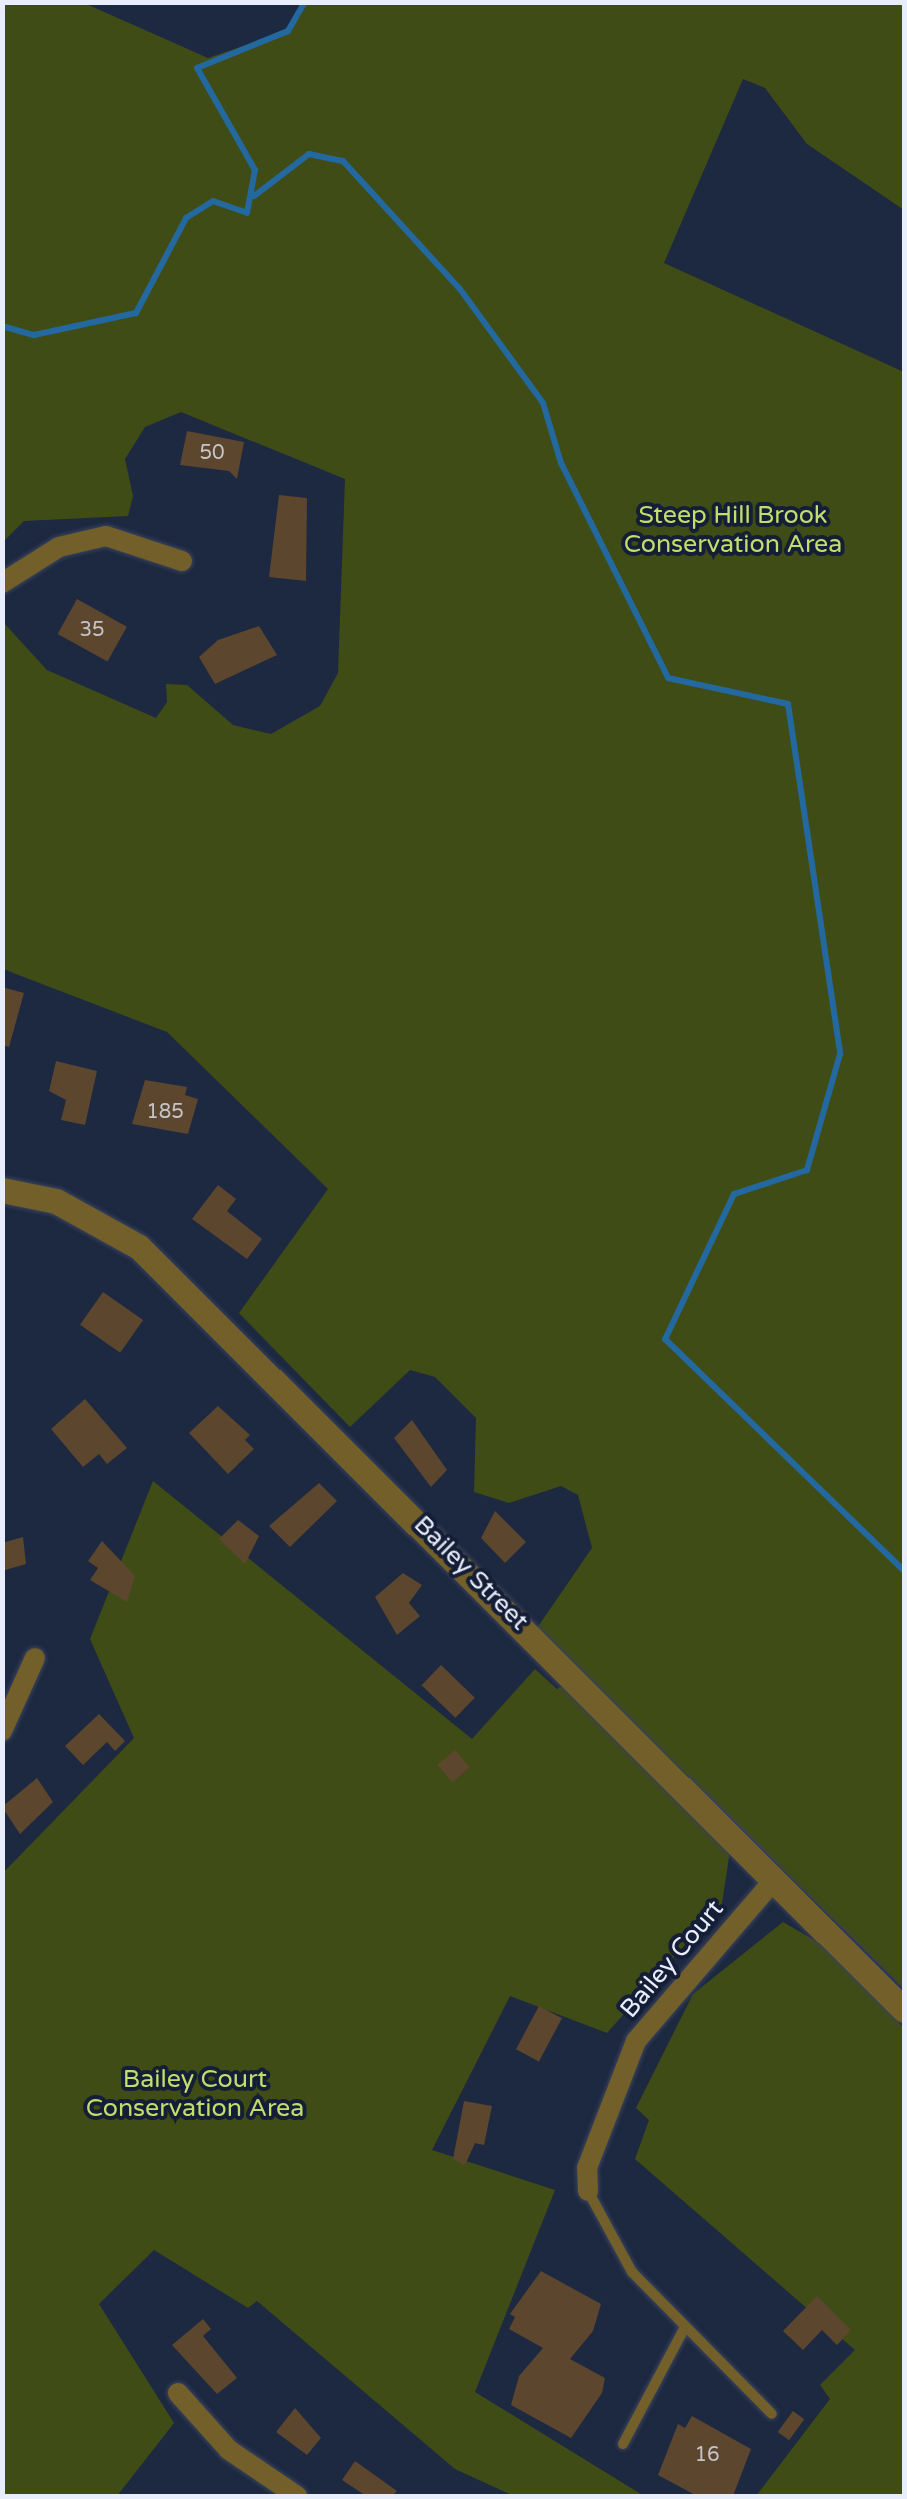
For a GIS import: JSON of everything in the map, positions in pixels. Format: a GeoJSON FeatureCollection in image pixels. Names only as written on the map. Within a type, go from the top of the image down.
{"type":"FeatureCollection","features":[{"type":"Feature","properties":{"kind":"street"},"geometry":{"type":"LineString","coordinates":[[2,583],[60,547],[106,536],[182,560]]}},
{"type":"Feature","properties":{"kind":"street","name":"Bailey Street"},"geometry":{"type":"LineString","coordinates":[[2,1190],[56,1200],[139,1247],[904,2010]]}},
{"type":"Feature","properties":{"kind":"street"},"geometry":{"type":"LineString","coordinates":[[2,1731],[36,1658]]}},
{"type":"Feature","properties":{"kind":"street","name":"Bailey Court"},"geometry":{"type":"LineString","coordinates":[[588,2191],[587,2168],[636,2041],[773,1881]]}},
{"type":"Feature","properties":{"kind":"street"},"geometry":{"type":"LineString","coordinates":[[178,2393],[229,2450],[297,2496]]}},
{"type":"Feature","properties":{"kind":"lane"},"geometry":{"type":"LineString","coordinates":[[588,2191],[632,2272],[772,2414]]}},
{"type":"Feature","properties":{"kind":"lane"},"geometry":{"type":"LineString","coordinates":[[623,2444],[685,2328]]}},
{"type":"Feature","properties":{"kind":"green space","name":"Steep Hill Brook Conservation Area"},"geometry":{"type":"Polygon","coordinates":[[[3,3],[84,3],[208,58],[288,31],[305,3],[904,3],[904,210],[807,144],[765,88],[743,79],[664,263],[904,372],[904,1989],[537,1628],[592,1548],[578,1495],[561,1486],[509,1503],[474,1492],[476,1418],[435,1377],[410,1370],[350,1427],[239,1313],[328,1189],[167,1032],[3,969],[3,622],[47,670],[156,718],[167,702],[166,684],[187,685],[233,725],[271,734],[320,706],[338,673],[345,479],[181,412],[145,427],[125,459],[133,496],[128,516],[24,521],[3,542],[3,3]]]}},
{"type":"Feature","properties":{"kind":"green space","name":"Bailey Court Conservation Area"},"geometry":{"type":"Polygon","coordinates":[[[153,1481],[472,1739],[535,1669],[557,1689],[563,1685],[730,1851],[722,1903],[607,2033],[510,1996],[432,2150],[555,2190],[475,2392],[644,2496],[514,2496],[455,2469],[257,2301],[248,2308],[154,2250],[99,2304],[174,2423],[117,2496],[3,2496],[2,1874],[134,1738],[90,1639],[153,1481]]]}},
{"type":"Feature","properties":{"kind":"green space"},"geometry":{"type":"Polygon","coordinates":[[[783,1922],[821,1944],[904,2028],[904,2496],[756,2496],[830,2399],[820,2385],[855,2350],[635,2159],[649,2120],[636,2108],[693,1994],[783,1922]]]}},
{"type":"Feature","properties":{"kind":"building"},"geometry":{"type":"Polygon","coordinates":[[[187,431],[244,442],[237,479],[229,471],[180,465],[187,431]]]}},
{"type":"Feature","properties":{"kind":"building"},"geometry":{"type":"Polygon","coordinates":[[[279,495],[307,498],[306,581],[269,577],[279,495]]]}},
{"type":"Feature","properties":{"kind":"building"},"geometry":{"type":"Polygon","coordinates":[[[77,599],[127,627],[107,662],[58,634],[77,599]]]}},
{"type":"Feature","properties":{"kind":"building"},"geometry":{"type":"Polygon","coordinates":[[[259,626],[277,655],[215,684],[199,657],[218,640],[259,626]]]}},
{"type":"Feature","properties":{"kind":"building"},"geometry":{"type":"Polygon","coordinates":[[[2,987],[24,993],[9,1047],[2,1045],[2,987]]]}},
{"type":"Feature","properties":{"kind":"building"},"geometry":{"type":"Polygon","coordinates":[[[56,1061],[97,1071],[85,1125],[61,1120],[66,1100],[49,1091],[56,1061]]]}},
{"type":"Feature","properties":{"kind":"building"},"geometry":{"type":"Polygon","coordinates":[[[145,1080],[187,1087],[185,1095],[198,1099],[188,1134],[132,1124],[145,1080]]]}},
{"type":"Feature","properties":{"kind":"building"},"geometry":{"type":"Polygon","coordinates":[[[218,1185],[236,1199],[227,1211],[262,1239],[247,1259],[192,1219],[218,1185]]]}},
{"type":"Feature","properties":{"kind":"building"},"geometry":{"type":"Polygon","coordinates":[[[103,1292],[143,1320],[120,1353],[80,1325],[103,1292]]]}},
{"type":"Feature","properties":{"kind":"building"},"geometry":{"type":"Polygon","coordinates":[[[85,1399],[127,1448],[107,1464],[99,1454],[83,1467],[51,1429],[85,1399]]]}},
{"type":"Feature","properties":{"kind":"building"},"geometry":{"type":"Polygon","coordinates":[[[218,1406],[250,1435],[245,1440],[254,1449],[228,1474],[189,1433],[218,1406]]]}},
{"type":"Feature","properties":{"kind":"building"},"geometry":{"type":"Polygon","coordinates":[[[412,1420],[447,1470],[431,1487],[394,1438],[412,1420]]]}},
{"type":"Feature","properties":{"kind":"building"},"geometry":{"type":"Polygon","coordinates":[[[319,1483],[337,1501],[290,1547],[269,1526],[319,1483]]]}},
{"type":"Feature","properties":{"kind":"building"},"geometry":{"type":"Polygon","coordinates":[[[495,1511],[526,1542],[505,1563],[481,1538],[495,1511]]]}},
{"type":"Feature","properties":{"kind":"building"},"geometry":{"type":"Polygon","coordinates":[[[238,1520],[259,1536],[245,1564],[219,1539],[238,1520]]]}},
{"type":"Feature","properties":{"kind":"building"},"geometry":{"type":"Polygon","coordinates":[[[23,1537],[26,1564],[2,1571],[2,1543],[23,1537]]]}},
{"type":"Feature","properties":{"kind":"building"},"geometry":{"type":"Polygon","coordinates":[[[102,1541],[135,1576],[127,1602],[90,1580],[98,1568],[88,1561],[102,1541]]]}},
{"type":"Feature","properties":{"kind":"building"},"geometry":{"type":"Polygon","coordinates":[[[403,1573],[422,1585],[409,1603],[420,1616],[397,1635],[375,1597],[403,1573]]]}},
{"type":"Feature","properties":{"kind":"building"},"geometry":{"type":"Polygon","coordinates":[[[441,1665],[475,1698],[455,1718],[422,1685],[441,1665]]]}},
{"type":"Feature","properties":{"kind":"building"},"geometry":{"type":"Polygon","coordinates":[[[99,1714],[125,1741],[115,1751],[107,1742],[83,1765],[65,1746],[99,1714]]]}},
{"type":"Feature","properties":{"kind":"building"},"geometry":{"type":"Polygon","coordinates":[[[455,1750],[470,1768],[452,1782],[437,1765],[455,1750]]]}},
{"type":"Feature","properties":{"kind":"building"},"geometry":{"type":"Polygon","coordinates":[[[37,1778],[53,1802],[20,1834],[2,1807],[37,1778]]]}},
{"type":"Feature","properties":{"kind":"building"},"geometry":{"type":"Polygon","coordinates":[[[539,2006],[562,2018],[539,2061],[516,2049],[539,2006]]]}},
{"type":"Feature","properties":{"kind":"building"},"geometry":{"type":"Polygon","coordinates":[[[464,2101],[492,2106],[484,2145],[475,2143],[465,2165],[453,2159],[464,2101]]]}},
{"type":"Feature","properties":{"kind":"building"},"geometry":{"type":"Polygon","coordinates":[[[541,2271],[601,2304],[593,2331],[570,2359],[605,2378],[602,2393],[571,2438],[511,2405],[519,2376],[543,2348],[509,2329],[515,2317],[510,2314],[541,2271]]]}},
{"type":"Feature","properties":{"kind":"building"},"geometry":{"type":"Polygon","coordinates":[[[817,2296],[851,2330],[837,2345],[822,2330],[803,2350],[783,2331],[817,2296]]]}},
{"type":"Feature","properties":{"kind":"building"},"geometry":{"type":"Polygon","coordinates":[[[203,2319],[211,2329],[203,2336],[237,2378],[217,2394],[172,2345],[203,2319]]]}},
{"type":"Feature","properties":{"kind":"building"},"geometry":{"type":"Polygon","coordinates":[[[295,2408],[321,2438],[307,2455],[276,2432],[295,2408]]]}},
{"type":"Feature","properties":{"kind":"building"},"geometry":{"type":"Polygon","coordinates":[[[793,2411],[804,2419],[789,2440],[778,2432],[793,2411]]]}},
{"type":"Feature","properties":{"kind":"building"},"geometry":{"type":"Polygon","coordinates":[[[692,2416],[751,2449],[733,2496],[697,2496],[658,2475],[678,2424],[685,2428],[692,2416]]]}},
{"type":"Feature","properties":{"kind":"building"},"geometry":{"type":"Polygon","coordinates":[[[355,2461],[397,2491],[392,2496],[366,2496],[342,2480],[355,2461]]]}},
{"type":"Feature","properties":{"kind":"waterway"},"geometry":{"type":"LineString","coordinates":[[2,326],[34,335],[136,313],[186,218],[213,201],[247,213],[255,170],[197,68],[288,31],[305,2]]}},
{"type":"Feature","properties":{"kind":"waterway"},"geometry":{"type":"LineString","coordinates":[[254,196],[309,154],[343,161],[460,289],[543,403],[561,463],[668,678],[788,704],[840,1054],[807,1170],[734,1194],[665,1339],[904,1571]]}}]}
